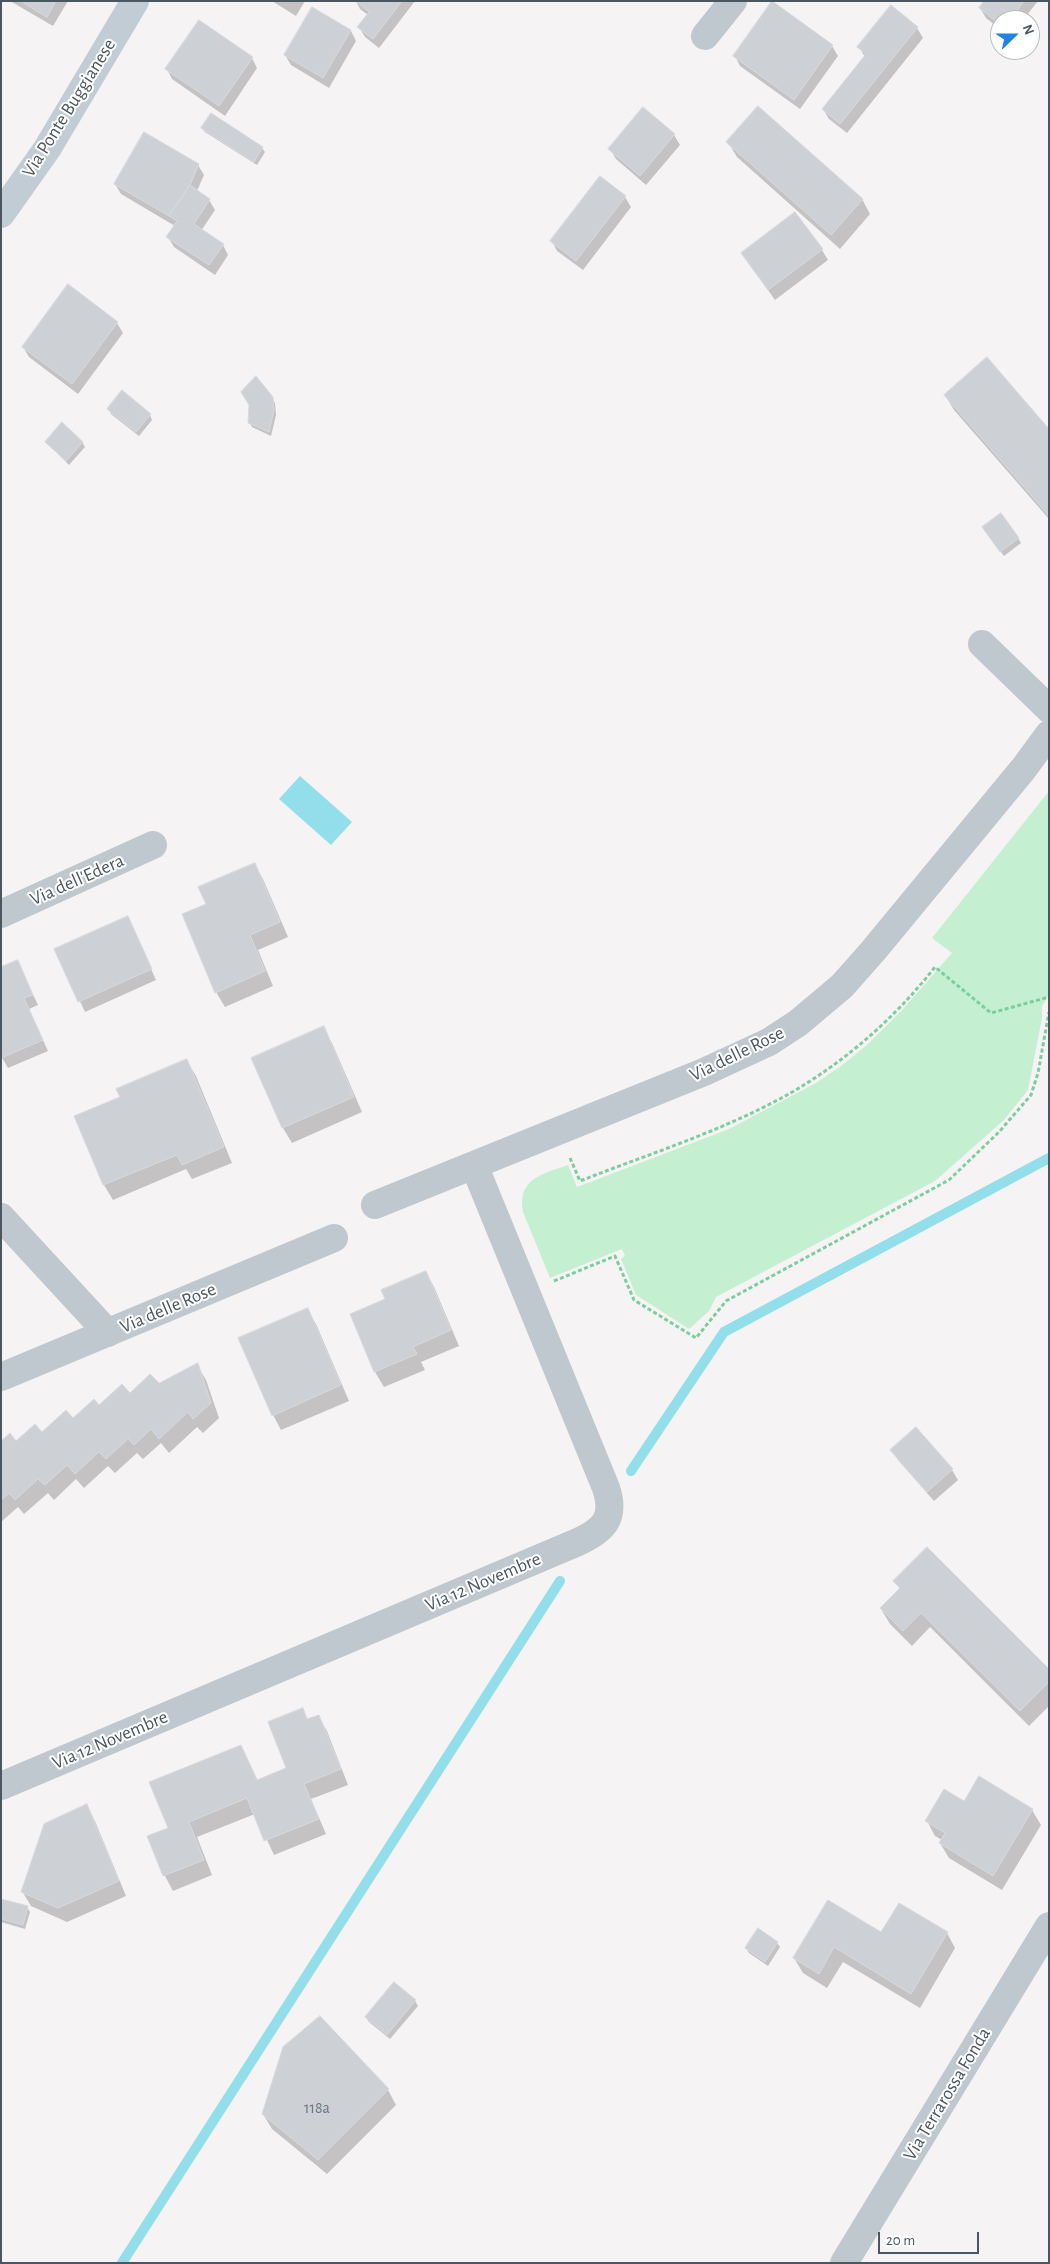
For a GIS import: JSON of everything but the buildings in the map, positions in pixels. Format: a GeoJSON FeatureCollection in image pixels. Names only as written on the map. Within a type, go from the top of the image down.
{"type":"FeatureCollection","features":[{"type":"Feature","properties":{"kind":"main road","name":"Via Ponte Buggianese"},"geometry":{"type":"LineString","coordinates":[[1,214],[47,149],[134,1]]}},
{"type":"Feature","properties":{"kind":"street"},"geometry":{"type":"LineString","coordinates":[[705,36],[733,1]]}},
{"type":"Feature","properties":{"kind":"street"},"geometry":{"type":"LineString","coordinates":[[982,644],[1049,709]]}},
{"type":"Feature","properties":{"kind":"street","name":"Via delle Rose"},"geometry":{"type":"LineString","coordinates":[[375,1206],[736,1058],[769,1042],[798,1023],[842,986],[1024,768],[1049,734]]}},
{"type":"Feature","properties":{"kind":"street","name":"Via dell'Edera"},"geometry":{"type":"LineString","coordinates":[[1,914],[153,845]]}},
{"type":"Feature","properties":{"kind":"street","name":"Via 12 Novembre"},"geometry":{"type":"LineString","coordinates":[[1,1786],[578,1542],[595,1534],[605,1524],[610,1511],[610,1499],[606,1488],[474,1165]]}},
{"type":"Feature","properties":{"kind":"street"},"geometry":{"type":"LineString","coordinates":[[1,1217],[108,1333]]}},
{"type":"Feature","properties":{"kind":"street","name":"Via delle Rose"},"geometry":{"type":"LineString","coordinates":[[1,1377],[334,1238]]}},
{"type":"Feature","properties":{"kind":"street","name":"Via Terrarossa Fonda"},"geometry":{"type":"LineString","coordinates":[[844,2263],[1049,1926]]}},
{"type":"Feature","properties":{"kind":"path"},"geometry":{"type":"LineString","coordinates":[[562,1161],[570,1157],[580,1181],[716,1128],[787,1094],[837,1062],[862,1042],[909,1000],[935,966],[991,1013],[1049,997]]}},
{"type":"Feature","properties":{"kind":"path"},"geometry":{"type":"LineString","coordinates":[[548,1284],[615,1256],[634,1300],[696,1338],[726,1301],[948,1180],[999,1132],[1031,1095],[1038,1074],[1049,1012]]}},
{"type":"Feature","properties":{"kind":"green space"},"geometry":{"type":"Polygon","coordinates":[[[1049,791],[1049,995],[1042,1006],[1042,1018],[1028,1090],[1004,1120],[935,1181],[716,1297],[709,1311],[689,1329],[636,1295],[621,1259],[625,1256],[622,1249],[550,1278],[523,1212],[522,1201],[528,1185],[541,1175],[568,1165],[577,1187],[729,1129],[816,1083],[841,1066],[868,1044],[903,1009],[952,953],[932,938],[1049,791]]]}},
{"type":"Feature","properties":{"kind":"water"},"geometry":{"type":"Polygon","coordinates":[[[300,776],[352,822],[331,845],[279,799],[300,776]]]}},
{"type":"Feature","properties":{"kind":"waterway"},"geometry":{"type":"LineString","coordinates":[[631,1471],[724,1332],[1049,1158]]}},
{"type":"Feature","properties":{"kind":"waterway"},"geometry":{"type":"LineString","coordinates":[[122,2263],[560,1581]]}}]}
